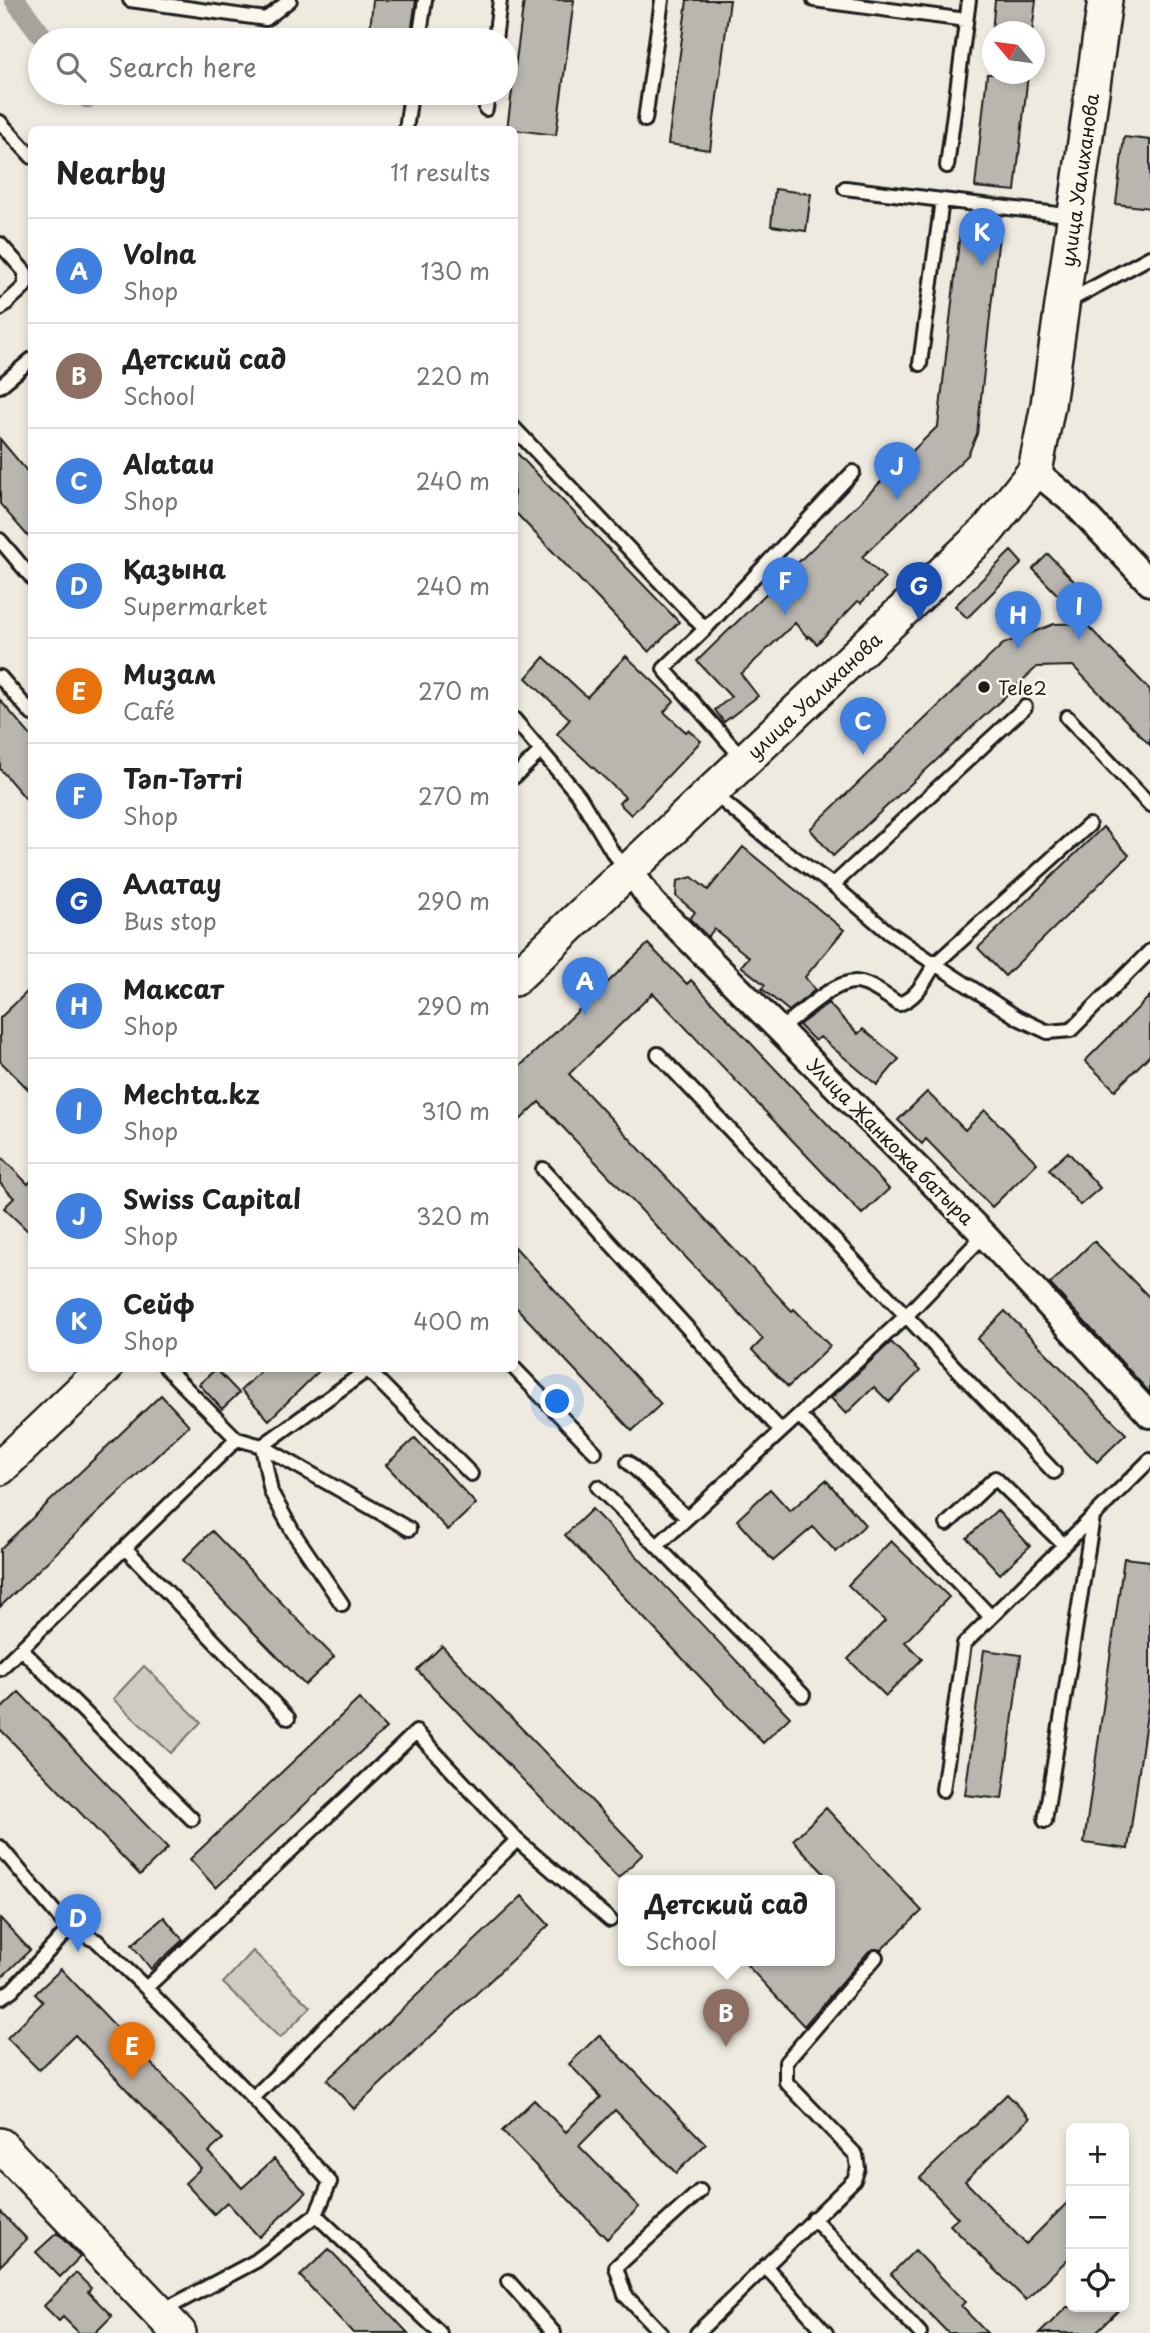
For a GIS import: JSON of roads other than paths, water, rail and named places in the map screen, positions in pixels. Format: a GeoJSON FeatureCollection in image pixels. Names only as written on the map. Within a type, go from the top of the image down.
{"type":"FeatureCollection","features":[{"type":"Feature","properties":{"kind":"main road","name":"улица Уалиханова"},"geometry":{"type":"LineString","coordinates":[[518,975],[988,530],[1035,471],[1048,405],[1104,0]]}},
{"type":"Feature","properties":{"kind":"main road"},"geometry":{"type":"LineString","coordinates":[[3,1458],[100,1372]]}},
{"type":"Feature","properties":{"kind":"main road"},"geometry":{"type":"LineString","coordinates":[[0,2145],[169,2322]]}},
{"type":"Feature","properties":{"kind":"street"},"geometry":{"type":"LineString","coordinates":[[1035,471],[1075,504],[1150,583]]}},
{"type":"Feature","properties":{"kind":"street","name":"Улица Жанкожа батыра"},"geometry":{"type":"LineString","coordinates":[[630,870],[652,902],[984,1235],[1150,1415]]}},
{"type":"Feature","properties":{"kind":"lane"},"geometry":{"type":"LineString","coordinates":[[130,0],[266,19],[290,0]]}},
{"type":"Feature","properties":{"kind":"lane"},"geometry":{"type":"LineString","coordinates":[[421,28],[425,0]]}},
{"type":"Feature","properties":{"kind":"lane"},"geometry":{"type":"LineString","coordinates":[[496,28],[500,0]]}},
{"type":"Feature","properties":{"kind":"lane"},"geometry":{"type":"LineString","coordinates":[[645,120],[662,0]]}},
{"type":"Feature","properties":{"kind":"lane"},"geometry":{"type":"LineString","coordinates":[[814,0],[966,20]]}},
{"type":"Feature","properties":{"kind":"lane"},"geometry":{"type":"LineString","coordinates":[[947,166],[969,0]]}},
{"type":"Feature","properties":{"kind":"lane"},"geometry":{"type":"LineString","coordinates":[[407,126],[409,105]]}},
{"type":"Feature","properties":{"kind":"lane"},"geometry":{"type":"LineString","coordinates":[[486,105],[486,109]]}},
{"type":"Feature","properties":{"kind":"lane"},"geometry":{"type":"LineString","coordinates":[[0,122],[28,154]]}},
{"type":"Feature","properties":{"kind":"lane"},"geometry":{"type":"LineString","coordinates":[[845,188],[1074,216]]}},
{"type":"Feature","properties":{"kind":"lane"},"geometry":{"type":"LineString","coordinates":[[920,364],[942,200]]}},
{"type":"Feature","properties":{"kind":"lane"},"geometry":{"type":"LineString","coordinates":[[0,244],[25,272],[25,286],[0,309]]}},
{"type":"Feature","properties":{"kind":"lane"},"geometry":{"type":"LineString","coordinates":[[1062,304],[1150,257]]}},
{"type":"Feature","properties":{"kind":"lane"},"geometry":{"type":"LineString","coordinates":[[0,386],[28,362]]}},
{"type":"Feature","properties":{"kind":"lane"},"geometry":{"type":"LineString","coordinates":[[518,432],[705,629]]}},
{"type":"Feature","properties":{"kind":"lane"},"geometry":{"type":"LineString","coordinates":[[744,760],[664,669],[853,472]]}},
{"type":"Feature","properties":{"kind":"lane"},"geometry":{"type":"LineString","coordinates":[[0,540],[28,573]]}},
{"type":"Feature","properties":{"kind":"lane"},"geometry":{"type":"LineString","coordinates":[[0,677],[28,709]]}},
{"type":"Feature","properties":{"kind":"lane"},"geometry":{"type":"LineString","coordinates":[[833,885],[1025,707]]}},
{"type":"Feature","properties":{"kind":"lane"},"geometry":{"type":"LineString","coordinates":[[1068,717],[1150,805]]}},
{"type":"Feature","properties":{"kind":"lane"},"geometry":{"type":"LineString","coordinates":[[518,724],[579,796],[613,853],[630,870]]}},
{"type":"Feature","properties":{"kind":"lane"},"geometry":{"type":"LineString","coordinates":[[518,773],[541,751]]}},
{"type":"Feature","properties":{"kind":"lane"},"geometry":{"type":"LineString","coordinates":[[712,791],[772,842],[833,885],[888,932],[1018,1017],[1048,1032],[1071,1030],[1150,951]]}},
{"type":"Feature","properties":{"kind":"lane"},"geometry":{"type":"LineString","coordinates":[[790,1021],[830,991],[853,982],[864,984],[899,1004],[908,1000],[919,991],[935,964],[1089,825]]}},
{"type":"Feature","properties":{"kind":"lane"},"geometry":{"type":"LineString","coordinates":[[658,1054],[1054,1472]]}},
{"type":"Feature","properties":{"kind":"lane"},"geometry":{"type":"LineString","coordinates":[[543,1169],[781,1431]]}},
{"type":"Feature","properties":{"kind":"lane"},"geometry":{"type":"LineString","coordinates":[[657,1546],[906,1315],[984,1235]]}},
{"type":"Feature","properties":{"kind":"lane"},"geometry":{"type":"LineString","coordinates":[[170,1372],[237,1439],[262,1446],[409,1529]]}},
{"type":"Feature","properties":{"kind":"lane"},"geometry":{"type":"LineString","coordinates":[[262,1446],[365,1372]]}},
{"type":"Feature","properties":{"kind":"lane"},"geometry":{"type":"LineString","coordinates":[[372,1372],[471,1474]]}},
{"type":"Feature","properties":{"kind":"lane"},"geometry":{"type":"LineString","coordinates":[[518,1372],[595,1452]]}},
{"type":"Feature","properties":{"kind":"lane"},"geometry":{"type":"LineString","coordinates":[[799,1415],[991,1617]]}},
{"type":"Feature","properties":{"kind":"lane"},"geometry":{"type":"LineString","coordinates":[[0,1669],[237,1439]]}},
{"type":"Feature","properties":{"kind":"lane"},"geometry":{"type":"LineString","coordinates":[[262,1446],[271,1492],[293,1532],[341,1604]]}},
{"type":"Feature","properties":{"kind":"lane"},"geometry":{"type":"LineString","coordinates":[[943,1790],[964,1644],[1150,1460]]}},
{"type":"Feature","properties":{"kind":"lane"},"geometry":{"type":"LineString","coordinates":[[628,1462],[687,1518]]}},
{"type":"Feature","properties":{"kind":"lane"},"geometry":{"type":"LineString","coordinates":[[947,1524],[995,1478],[1064,1545]]}},
{"type":"Feature","properties":{"kind":"lane"},"geometry":{"type":"LineString","coordinates":[[598,1487],[803,1695]]}},
{"type":"Feature","properties":{"kind":"lane"},"geometry":{"type":"LineString","coordinates":[[1045,1821],[1093,1516]]}},
{"type":"Feature","properties":{"kind":"lane"},"geometry":{"type":"LineString","coordinates":[[125,1548],[288,1718]]}},
{"type":"Feature","properties":{"kind":"lane"},"geometry":{"type":"LineString","coordinates":[[21,1649],[192,1819]]}},
{"type":"Feature","properties":{"kind":"lane"},"geometry":{"type":"LineString","coordinates":[[146,1988],[416,1732],[517,1840],[610,1920]]}},
{"type":"Feature","properties":{"kind":"lane"},"geometry":{"type":"LineString","coordinates":[[253,2098],[517,1840]]}},
{"type":"Feature","properties":{"kind":"lane"},"geometry":{"type":"LineString","coordinates":[[0,1847],[69,1929],[97,1941],[146,1988],[330,2182],[316,2215],[169,2322]]}},
{"type":"Feature","properties":{"kind":"lane"},"geometry":{"type":"LineString","coordinates":[[0,1998],[12,1990],[69,1929]]}},
{"type":"Feature","properties":{"kind":"lane"},"geometry":{"type":"LineString","coordinates":[[697,2333],[854,2180],[857,2174],[856,2155],[786,2082],[786,2062],[876,1957]]}},
{"type":"Feature","properties":{"kind":"lane"},"geometry":{"type":"LineString","coordinates":[[661,2333],[625,2295],[616,2267],[700,2191]]}},
{"type":"Feature","properties":{"kind":"lane"},"geometry":{"type":"LineString","coordinates":[[316,2215],[440,2333]]}},
{"type":"Feature","properties":{"kind":"lane"},"geometry":{"type":"LineString","coordinates":[[813,2218],[920,2333]]}},
{"type":"Feature","properties":{"kind":"lane"},"geometry":{"type":"LineString","coordinates":[[765,2266],[826,2333]]}},
{"type":"Feature","properties":{"kind":"lane"},"geometry":{"type":"LineString","coordinates":[[508,2281],[554,2333]]}},
{"type":"Feature","properties":{"kind":"waterway"},"geometry":{"type":"LineString","coordinates":[[15,0],[36,28]]}},
{"type":"Feature","properties":{"kind":"place","name":"Сейф"},"geometry":{"type":"Point","coordinates":[982,266]}},
{"type":"Feature","properties":{"kind":"place","name":"Swiss Capital"},"geometry":{"type":"Point","coordinates":[897,500]}},
{"type":"Feature","properties":{"kind":"place","name":"Тәп-Тәтті"},"geometry":{"type":"Point","coordinates":[785,615]}},
{"type":"Feature","properties":{"kind":"place","name":"Алатау"},"geometry":{"type":"Point","coordinates":[919,620]}},
{"type":"Feature","properties":{"kind":"place","name":"Mechta.kz"},"geometry":{"type":"Point","coordinates":[1079,640]}},
{"type":"Feature","properties":{"kind":"place","name":"Максат"},"geometry":{"type":"Point","coordinates":[1018,649]}},
{"type":"Feature","properties":{"kind":"place","name":"Tele2"},"geometry":{"type":"Point","coordinates":[984,687]}},
{"type":"Feature","properties":{"kind":"place","name":"Alatau"},"geometry":{"type":"Point","coordinates":[863,755]}},
{"type":"Feature","properties":{"kind":"place","name":"Volna"},"geometry":{"type":"Point","coordinates":[585,1015]}},
{"type":"Feature","properties":{"kind":"place","name":"Қазына"},"geometry":{"type":"Point","coordinates":[78,1952]}},
{"type":"Feature","properties":{"kind":"place","name":"Детский сад"},"geometry":{"type":"Point","coordinates":[726,2047]}},
{"type":"Feature","properties":{"kind":"place","name":"Мизам"},"geometry":{"type":"Point","coordinates":[132,2080]}}]}
